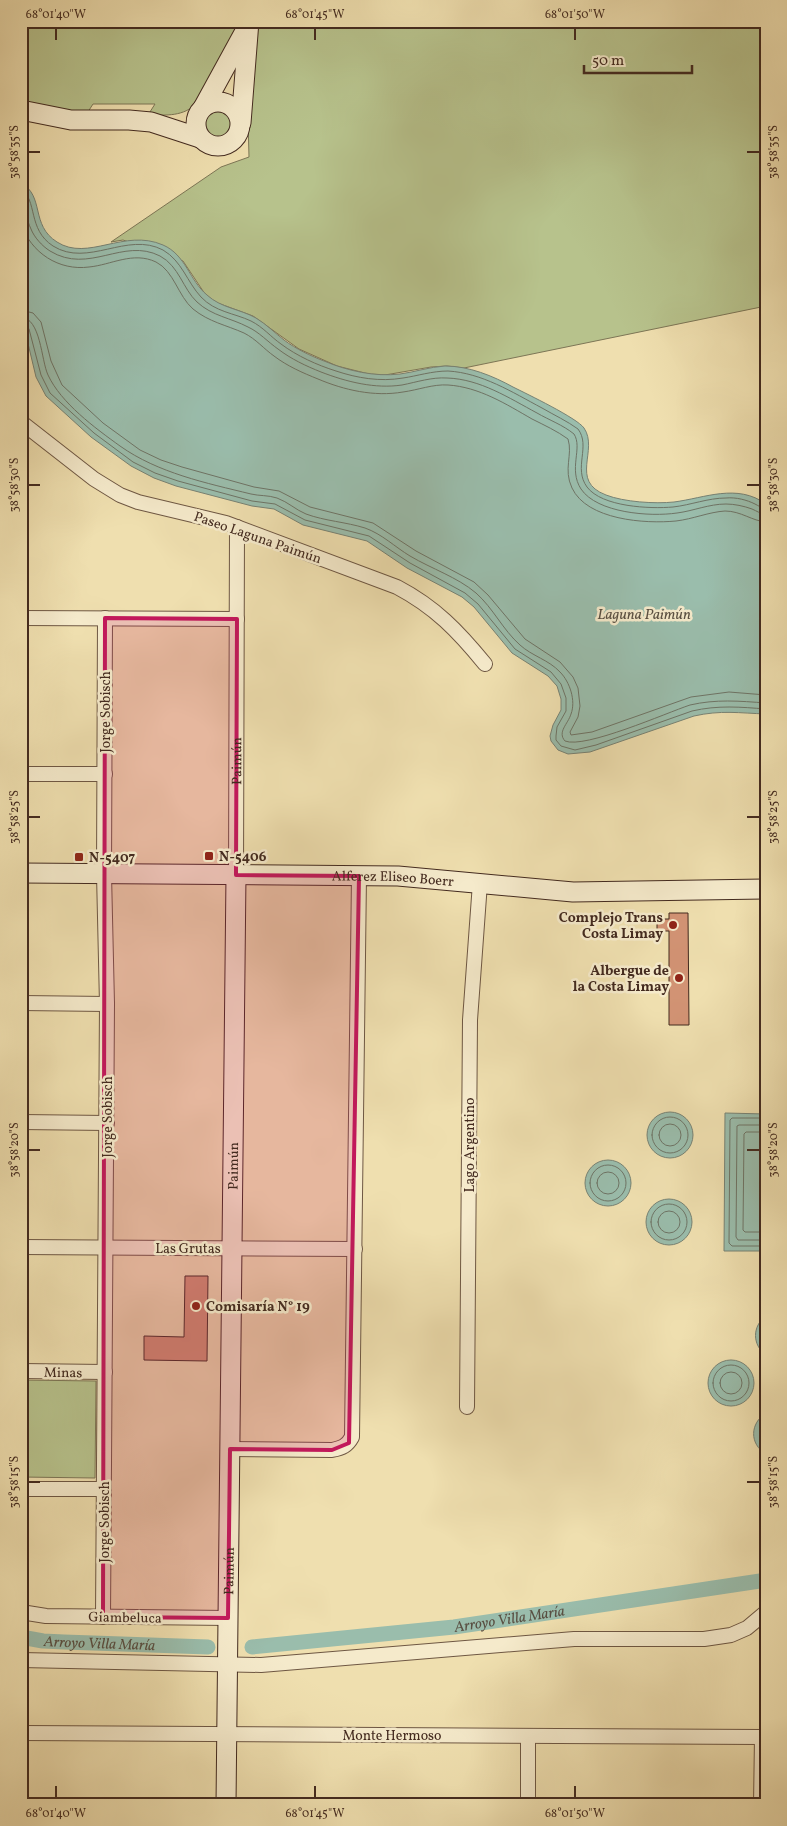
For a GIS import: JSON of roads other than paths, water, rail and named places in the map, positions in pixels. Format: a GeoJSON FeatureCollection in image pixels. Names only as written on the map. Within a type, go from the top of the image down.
{"type":"FeatureCollection","features":[{"type":"Feature","properties":{"kind":"street"},"geometry":{"type":"LineString","coordinates":[[200,138],[196,126],[201,111],[248,24]]}},
{"type":"Feature","properties":{"kind":"street"},"geometry":{"type":"LineString","coordinates":[[21,110],[71,120],[140,120],[160,124],[200,138],[211,146],[226,146],[237,137],[241,124],[248,24]]}},
{"type":"Feature","properties":{"kind":"street"},"geometry":{"type":"LineString","coordinates":[[160,124],[172,124],[201,111],[210,103],[217,102],[231,106],[236,110],[241,124]]}},
{"type":"Feature","properties":{"kind":"street","name":"Paseo Laguna Paimún"},"geometry":{"type":"LineString","coordinates":[[21,422],[110,490],[138,502],[237,527],[383,580],[410,594],[452,625],[485,664]]}},
{"type":"Feature","properties":{"kind":"street","name":"Paimún"},"geometry":{"type":"LineString","coordinates":[[226,1805],[236,875],[237,527]]}},
{"type":"Feature","properties":{"kind":"street"},"geometry":{"type":"LineString","coordinates":[[21,618],[237,619]]}},
{"type":"Feature","properties":{"kind":"street","name":"Jorge Sobisch"},"geometry":{"type":"LineString","coordinates":[[103,1617],[107,1123],[104,874],[105,618]]}},
{"type":"Feature","properties":{"kind":"street"},"geometry":{"type":"LineString","coordinates":[[21,774],[104,774]]}},
{"type":"Feature","properties":{"kind":"street","name":"Alferez Eliseo Boerr"},"geometry":{"type":"LineString","coordinates":[[21,872],[410,877],[572,892],[766,889]]}},
{"type":"Feature","properties":{"kind":"street"},"geometry":{"type":"LineString","coordinates":[[230,1448],[332,1450],[349,1444],[353,1428],[358,876]]}},
{"type":"Feature","properties":{"kind":"street","name":"Lago Argentino"},"geometry":{"type":"LineString","coordinates":[[467,1407],[470,1020],[480,884]]}},
{"type":"Feature","properties":{"kind":"street"},"geometry":{"type":"LineString","coordinates":[[21,1003],[107,1004]]}},
{"type":"Feature","properties":{"kind":"street"},"geometry":{"type":"LineString","coordinates":[[21,1122],[107,1123]]}},
{"type":"Feature","properties":{"kind":"street","name":"Las Grutas"},"geometry":{"type":"LineString","coordinates":[[21,1247],[355,1249]]}},
{"type":"Feature","properties":{"kind":"street","name":"Minas"},"geometry":{"type":"LineString","coordinates":[[21,1371],[105,1372]]}},
{"type":"Feature","properties":{"kind":"street"},"geometry":{"type":"LineString","coordinates":[[21,1489],[104,1490]]}},
{"type":"Feature","properties":{"kind":"street","name":"Giambeluca"},"geometry":{"type":"LineString","coordinates":[[21,1612],[46,1616],[228,1618]]}},
{"type":"Feature","properties":{"kind":"street"},"geometry":{"type":"LineString","coordinates":[[21,1660],[228,1665],[300,1662],[574,1639],[704,1639],[731,1635],[748,1628],[766,1612]]}},
{"type":"Feature","properties":{"kind":"street","name":"Monte Hermoso"},"geometry":{"type":"LineString","coordinates":[[21,1733],[762,1737],[761,1805]]}},
{"type":"Feature","properties":{"kind":"street"},"geometry":{"type":"LineString","coordinates":[[528,1736],[528,1805]]}},
{"type":"Feature","properties":{"kind":"water","name":"Laguna Paimún"},"geometry":{"type":"Polygon","coordinates":[[[21,183],[33,195],[43,227],[57,242],[81,249],[134,240],[149,241],[163,245],[177,255],[201,289],[212,299],[224,306],[256,318],[289,343],[333,365],[381,375],[400,374],[433,367],[454,366],[480,372],[497,379],[551,406],[572,418],[584,428],[589,446],[587,473],[589,482],[595,489],[606,495],[630,501],[658,503],[732,493],[744,494],[766,504],[766,714],[722,712],[694,716],[590,752],[568,754],[558,750],[551,741],[550,736],[553,725],[561,710],[561,699],[557,686],[548,676],[512,653],[474,607],[462,597],[407,568],[367,541],[303,525],[274,509],[252,506],[176,486],[154,478],[131,466],[91,437],[46,396],[36,377],[25,331],[21,325],[21,183]]]}},
{"type":"Feature","properties":{"kind":"water"},"geometry":{"type":"Polygon","coordinates":[[[670,1112],[683,1116],[689,1122],[693,1135],[689,1148],[683,1154],[670,1158],[657,1154],[651,1148],[647,1135],[651,1122],[657,1116],[670,1112]]]}},
{"type":"Feature","properties":{"kind":"water"},"geometry":{"type":"Polygon","coordinates":[[[725,1113],[766,1114],[766,1251],[724,1251],[725,1113]]]}},
{"type":"Feature","properties":{"kind":"water"},"geometry":{"type":"Polygon","coordinates":[[[608,1160],[621,1164],[627,1170],[631,1183],[627,1196],[621,1202],[608,1206],[595,1202],[589,1196],[585,1183],[589,1170],[595,1164],[608,1160]]]}},
{"type":"Feature","properties":{"kind":"water"},"geometry":{"type":"Polygon","coordinates":[[[669,1199],[682,1203],[688,1209],[692,1222],[688,1235],[682,1241],[669,1245],[656,1241],[650,1235],[646,1222],[650,1209],[656,1203],[669,1199]]]}},
{"type":"Feature","properties":{"kind":"water"},"geometry":{"type":"Polygon","coordinates":[[[766,1316],[766,1355],[761,1351],[756,1341],[756,1330],[761,1320],[766,1316]]]}},
{"type":"Feature","properties":{"kind":"water"},"geometry":{"type":"Polygon","coordinates":[[[731,1360],[744,1364],[750,1370],[754,1383],[750,1396],[744,1402],[731,1406],[718,1402],[712,1396],[708,1383],[712,1370],[718,1364],[731,1360]]]}},
{"type":"Feature","properties":{"kind":"water"},"geometry":{"type":"Polygon","coordinates":[[[766,1413],[766,1454],[760,1450],[754,1439],[754,1428],[766,1413]]]}},
{"type":"Feature","properties":{"kind":"waterway","name":"Arroyo Villa María"},"geometry":{"type":"LineString","coordinates":[[252,1647],[454,1627],[766,1580]]}},
{"type":"Feature","properties":{"kind":"waterway","name":"Arroyo Villa María"},"geometry":{"type":"LineString","coordinates":[[21,1637],[43,1641],[208,1647]]}},
{"type":"Feature","properties":{"kind":"place","name":"N-5406"},"geometry":{"type":"Point","coordinates":[209,856]}},
{"type":"Feature","properties":{"kind":"place","name":"N-5407"},"geometry":{"type":"Point","coordinates":[79,857]}},
{"type":"Feature","properties":{"kind":"place","name":"Complejo Trans Costa Limay"},"geometry":{"type":"Point","coordinates":[673,925]}},
{"type":"Feature","properties":{"kind":"place","name":"Albergue de la Costa Limay"},"geometry":{"type":"Point","coordinates":[679,978]}},
{"type":"Feature","properties":{"kind":"place","name":"Comisaría N° 19"},"geometry":{"type":"Point","coordinates":[196,1306]}}]}
